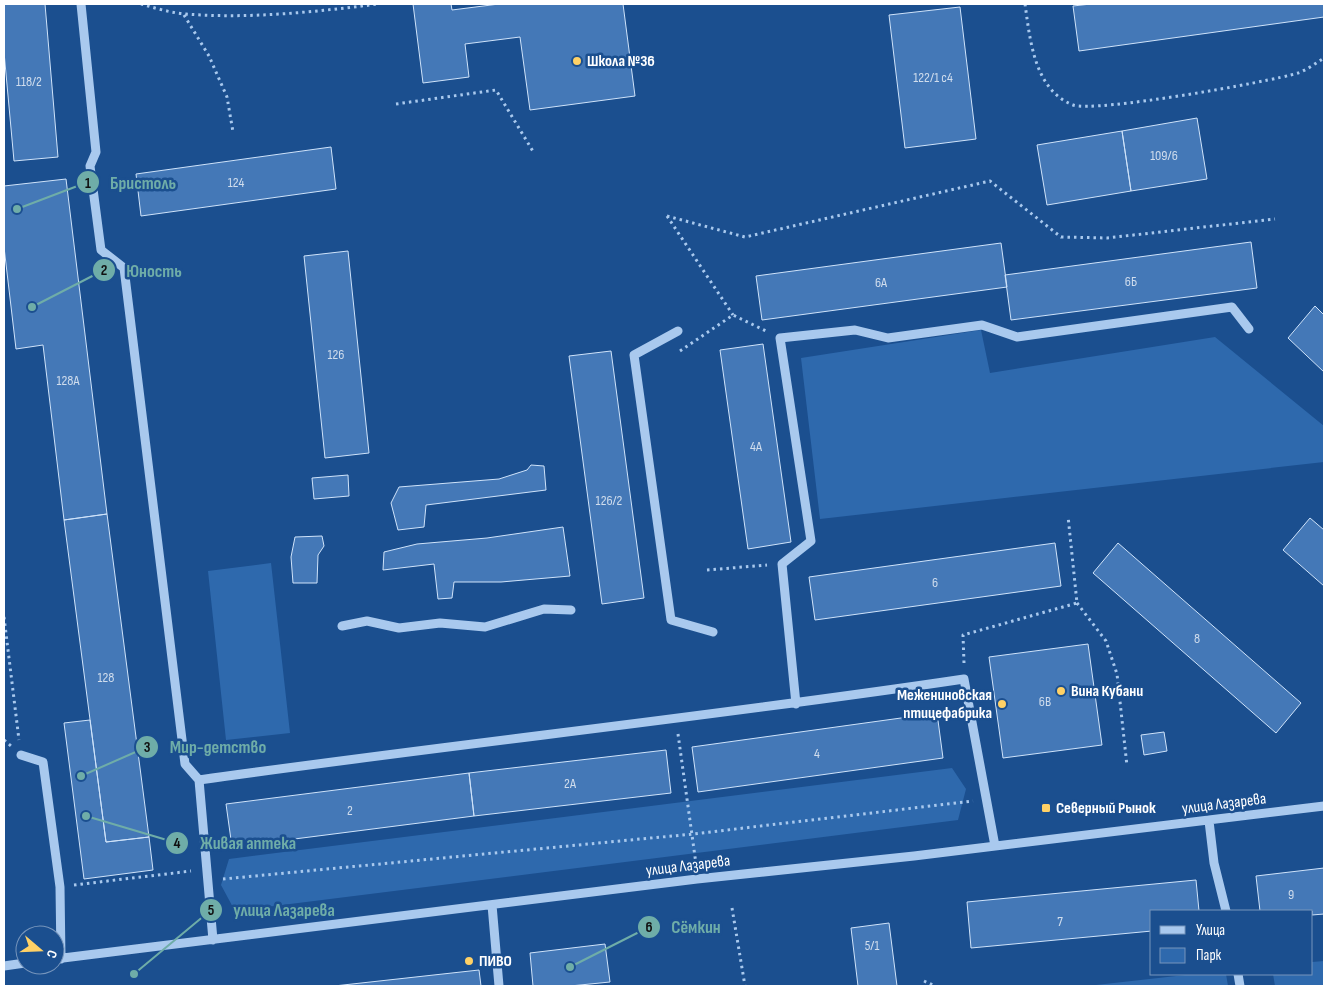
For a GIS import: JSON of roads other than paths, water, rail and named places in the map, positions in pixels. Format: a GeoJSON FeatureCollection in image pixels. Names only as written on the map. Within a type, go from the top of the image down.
{"type":"FeatureCollection","features":[{"type":"Feature","properties":{"kind":"street"},"geometry":{"type":"LineString","coordinates":[[81,4],[96,152],[90,166],[101,250],[124,268],[185,764],[199,780],[213,940]]}},
{"type":"Feature","properties":{"kind":"street"},"geometry":{"type":"LineString","coordinates":[[796,704],[782,564],[811,541],[780,338],[855,330],[888,338],[982,325],[1017,337],[1232,307],[1249,328]]}},
{"type":"Feature","properties":{"kind":"street"},"geometry":{"type":"LineString","coordinates":[[678,331],[634,355],[672,620],[713,632]]}},
{"type":"Feature","properties":{"kind":"street"},"geometry":{"type":"LineString","coordinates":[[342,626],[367,621],[399,628],[440,623],[484,627],[544,609],[571,610]]}},
{"type":"Feature","properties":{"kind":"street"},"geometry":{"type":"LineString","coordinates":[[199,780],[676,717],[796,704],[964,679],[996,846]]}},
{"type":"Feature","properties":{"kind":"street"},"geometry":{"type":"LineString","coordinates":[[22,755],[43,762],[60,887],[59,925]]}},
{"type":"Feature","properties":{"kind":"street","name":"улица Лазарева"},"geometry":{"type":"LineString","coordinates":[[65,958],[697,879],[996,846],[1324,806]]}},
{"type":"Feature","properties":{"kind":"street"},"geometry":{"type":"LineString","coordinates":[[1209,821],[1214,863],[1226,910]]}},
{"type":"Feature","properties":{"kind":"street"},"geometry":{"type":"LineString","coordinates":[[492,905],[499,986]]}},
{"type":"Feature","properties":{"kind":"place","name":"Школа №36"},"geometry":{"type":"Point","coordinates":[577,61]}},
{"type":"Feature","properties":{"kind":"place","name":"Бристоль"},"geometry":{"type":"Point","coordinates":[17,209]}},
{"type":"Feature","properties":{"kind":"place","name":"Юность"},"geometry":{"type":"Point","coordinates":[32,307]}},
{"type":"Feature","properties":{"kind":"place","name":"Вина Кубани"},"geometry":{"type":"Point","coordinates":[1061,691]}},
{"type":"Feature","properties":{"kind":"place","name":"Межениновская птицефабрика"},"geometry":{"type":"Point","coordinates":[1002,704]}},
{"type":"Feature","properties":{"kind":"place","name":"Мир-детство"},"geometry":{"type":"Point","coordinates":[81,776]}},
{"type":"Feature","properties":{"kind":"place","name":"Северный Рынок"},"geometry":{"type":"Point","coordinates":[1046,808]}},
{"type":"Feature","properties":{"kind":"place","name":"Живая аптека"},"geometry":{"type":"Point","coordinates":[86,816]}},
{"type":"Feature","properties":{"kind":"place","name":"ПИВО"},"geometry":{"type":"Point","coordinates":[469,961]}},
{"type":"Feature","properties":{"kind":"place","name":"Сёмкин"},"geometry":{"type":"Point","coordinates":[570,967]}},
{"type":"Feature","properties":{"kind":"place","name":"улица Лазарева"},"geometry":{"type":"Point","coordinates":[134,974]}}]}
